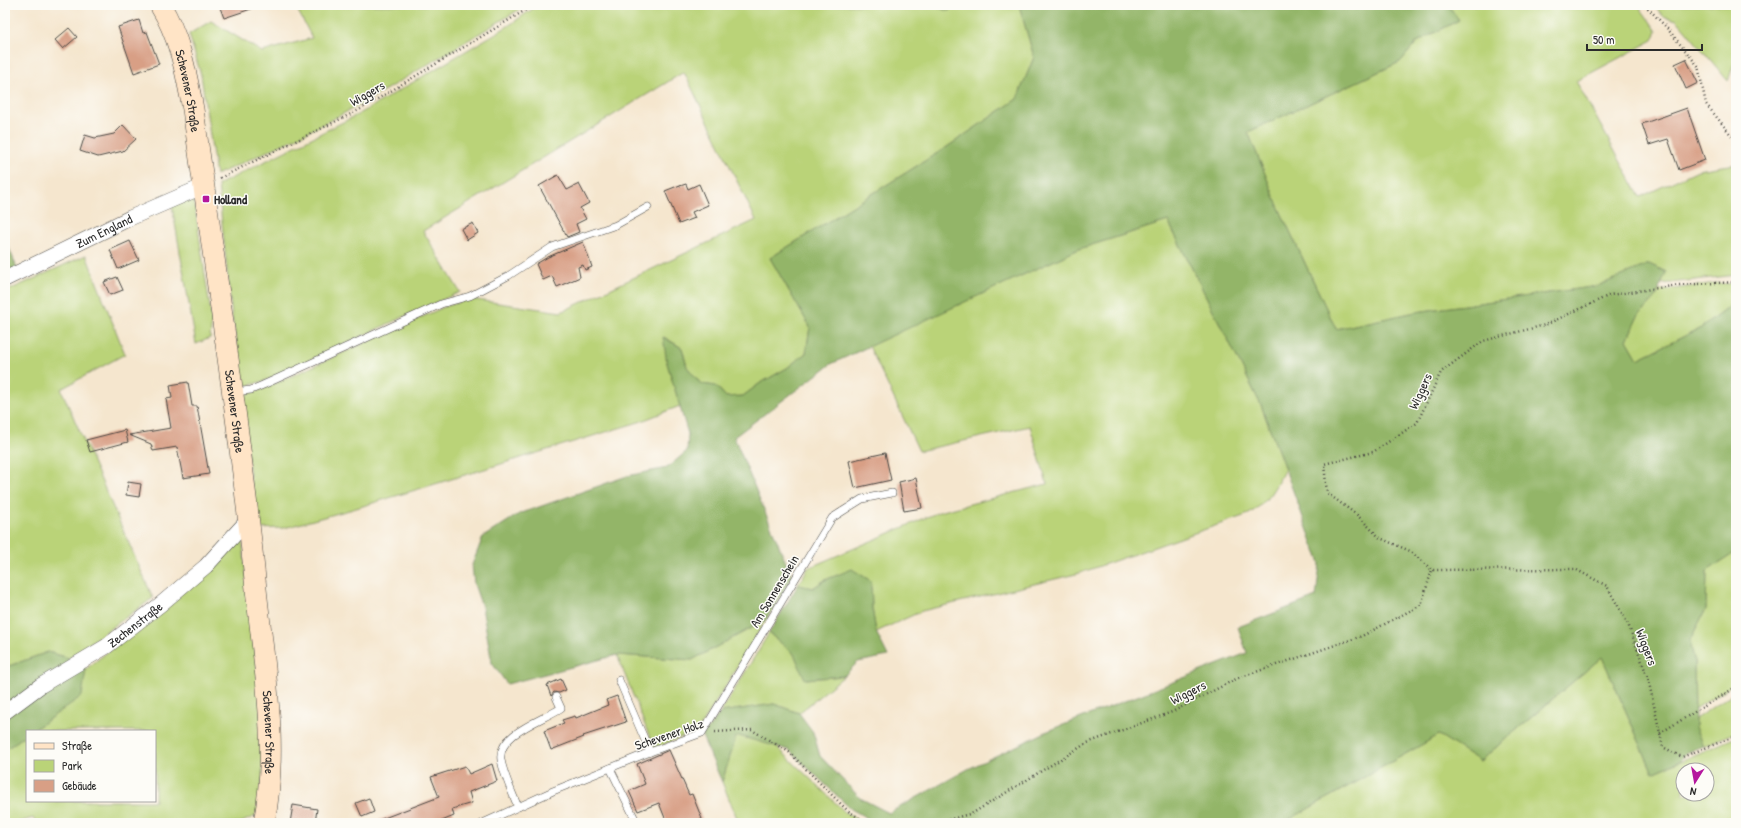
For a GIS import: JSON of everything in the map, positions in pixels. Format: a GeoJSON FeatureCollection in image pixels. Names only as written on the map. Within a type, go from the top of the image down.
{"type":"FeatureCollection","features":[{"type":"Feature","properties":{"kind":"main road","name":"Schevener Straße"},"geometry":{"type":"LineString","coordinates":[[160,5],[168,17],[178,43],[186,73],[204,186],[249,519],[270,719],[270,777],[264,823]]}},
{"type":"Feature","properties":{"kind":"street","name":"Zum England"},"geometry":{"type":"LineString","coordinates":[[5,279],[130,218],[204,186]]}},
{"type":"Feature","properties":{"kind":"street","name":"Zechenstraße"},"geometry":{"type":"LineString","coordinates":[[5,712],[40,686],[107,646],[161,604],[206,566],[249,519]]}},
{"type":"Feature","properties":{"kind":"lane"},"geometry":{"type":"LineString","coordinates":[[232,392],[251,390],[442,304],[470,296],[508,276],[552,247],[616,225],[648,207]]}},
{"type":"Feature","properties":{"kind":"lane","name":"Am Sonnenschein"},"geometry":{"type":"LineString","coordinates":[[702,733],[832,518],[862,499],[892,493]]}},
{"type":"Feature","properties":{"kind":"lane"},"geometry":{"type":"LineString","coordinates":[[619,680],[650,752]]}},
{"type":"Feature","properties":{"kind":"lane"},"geometry":{"type":"LineString","coordinates":[[518,807],[503,770],[500,758],[504,743],[516,732],[561,708],[556,698]]}},
{"type":"Feature","properties":{"kind":"lane","name":"Schevener Holz"},"geometry":{"type":"LineString","coordinates":[[483,823],[610,768],[702,733]]}},
{"type":"Feature","properties":{"kind":"lane"},"geometry":{"type":"LineString","coordinates":[[610,768],[637,823]]}},
{"type":"Feature","properties":{"kind":"path","name":"Wiggers"},"geometry":{"type":"LineString","coordinates":[[204,186],[359,110],[534,5]]}},
{"type":"Feature","properties":{"kind":"path"},"geometry":{"type":"LineString","coordinates":[[1645,5],[1666,27],[1698,66],[1706,104],[1736,141]]}},
{"type":"Feature","properties":{"kind":"path","name":"Wiggers"},"geometry":{"type":"LineString","coordinates":[[1736,282],[1679,285],[1610,295],[1545,325],[1483,341],[1441,372],[1417,423],[1373,452],[1324,464],[1327,493],[1357,515],[1380,538],[1410,551],[1432,570],[1575,569],[1607,586],[1628,624],[1648,678],[1663,747],[1682,757],[1736,736]]}},
{"type":"Feature","properties":{"kind":"path","name":"Wiggers"},"geometry":{"type":"LineString","coordinates":[[937,823],[973,813],[1087,743],[1172,712],[1238,678],[1362,636],[1415,609],[1421,605],[1432,570]]}},
{"type":"Feature","properties":{"kind":"path"},"geometry":{"type":"LineString","coordinates":[[1660,733],[1736,687]]}},
{"type":"Feature","properties":{"kind":"path","name":"Schevener Holz"},"geometry":{"type":"LineString","coordinates":[[702,733],[752,730],[789,752],[847,810],[866,823]]}},
{"type":"Feature","properties":{"kind":"green space"},"geometry":{"type":"Polygon","coordinates":[[[295,5],[527,5],[360,105],[294,139],[216,175],[201,75],[189,34],[211,21],[262,52],[312,38],[295,5]]]}},
{"type":"Feature","properties":{"kind":"green space"},"geometry":{"type":"Polygon","coordinates":[[[538,5],[714,5],[719,8],[726,5],[816,5],[821,7],[823,5],[932,5],[948,11],[956,5],[1019,5],[1034,57],[1017,99],[947,147],[770,258],[810,327],[806,353],[787,368],[759,384],[743,396],[726,397],[716,386],[701,384],[687,367],[682,348],[664,337],[667,363],[680,406],[639,422],[353,509],[284,528],[256,529],[241,396],[263,389],[444,307],[470,299],[561,312],[756,220],[684,72],[423,231],[460,292],[270,379],[244,387],[232,317],[218,185],[361,113],[508,26],[538,5]]]}},
{"type":"Feature","properties":{"kind":"green space"},"geometry":{"type":"Polygon","coordinates":[[[932,5],[956,5],[948,11],[932,5]]]}},
{"type":"Feature","properties":{"kind":"green space"},"geometry":{"type":"Polygon","coordinates":[[[1019,5],[1448,5],[1459,20],[1417,42],[1400,62],[1248,132],[1278,206],[1336,329],[1416,312],[1598,286],[1649,264],[1666,272],[1656,297],[1638,316],[1627,340],[1638,359],[1701,328],[1734,303],[1736,291],[1736,552],[1707,571],[1706,609],[1690,640],[1694,660],[1695,727],[1703,746],[1686,753],[1680,761],[1653,773],[1602,657],[1480,761],[1439,735],[1283,823],[876,823],[851,809],[789,750],[739,736],[736,737],[722,782],[702,736],[721,712],[774,704],[799,713],[813,732],[820,756],[860,798],[889,813],[968,769],[1048,731],[1247,653],[1238,627],[1316,597],[1320,563],[1261,405],[1168,221],[1079,249],[831,364],[734,437],[792,577],[766,620],[692,660],[617,655],[507,684],[492,663],[482,607],[474,584],[472,565],[483,537],[519,514],[627,476],[667,468],[687,451],[688,434],[667,363],[663,337],[682,348],[687,367],[701,384],[716,386],[726,397],[743,396],[759,384],[787,368],[806,353],[810,327],[770,258],[947,147],[1017,99],[1034,57],[1019,5]]]}},
{"type":"Feature","properties":{"kind":"green space"},"geometry":{"type":"Polygon","coordinates":[[[1448,5],[1638,5],[1657,31],[1653,40],[1576,81],[1640,197],[1698,170],[1736,164],[1736,275],[1661,284],[1666,272],[1649,264],[1598,286],[1416,312],[1336,329],[1278,206],[1248,132],[1400,62],[1417,42],[1459,20],[1448,5]]]}},
{"type":"Feature","properties":{"kind":"green space"},"geometry":{"type":"Polygon","coordinates":[[[1654,5],[1736,5],[1736,66],[1734,63],[1728,81],[1677,20],[1663,16],[1654,5]]]}},
{"type":"Feature","properties":{"kind":"green space"},"geometry":{"type":"Polygon","coordinates":[[[179,200],[194,201],[212,321],[210,338],[196,344],[172,206],[179,200]]]}},
{"type":"Feature","properties":{"kind":"green space"},"geometry":{"type":"Polygon","coordinates":[[[1168,221],[1261,405],[1285,469],[1274,489],[1261,505],[1249,514],[1080,573],[922,611],[876,632],[872,608],[871,581],[852,570],[825,580],[813,588],[798,585],[808,568],[939,512],[1047,484],[1030,426],[919,451],[869,346],[1079,249],[1168,221]]]}},
{"type":"Feature","properties":{"kind":"green space"},"geometry":{"type":"Polygon","coordinates":[[[5,238],[17,268],[5,273],[5,238]]]}},
{"type":"Feature","properties":{"kind":"green space"},"geometry":{"type":"Polygon","coordinates":[[[86,255],[125,354],[61,389],[153,598],[69,658],[48,652],[9,666],[5,660],[5,292],[86,255]]]}},
{"type":"Feature","properties":{"kind":"green space"},"geometry":{"type":"Polygon","coordinates":[[[1715,283],[1736,284],[1734,303],[1701,328],[1638,359],[1627,340],[1638,316],[1656,297],[1659,291],[1715,283]]]}},
{"type":"Feature","properties":{"kind":"green space"},"geometry":{"type":"Polygon","coordinates":[[[242,538],[261,702],[263,773],[258,815],[240,823],[36,823],[33,818],[16,823],[5,823],[5,750],[26,735],[26,802],[156,802],[156,730],[33,730],[81,696],[86,669],[163,608],[242,538]]]}},
{"type":"Feature","properties":{"kind":"green space"},"geometry":{"type":"Polygon","coordinates":[[[1736,552],[1736,683],[1695,709],[1694,660],[1690,640],[1706,609],[1707,571],[1736,552]]]}},
{"type":"Feature","properties":{"kind":"green space"},"geometry":{"type":"Polygon","coordinates":[[[852,569],[871,581],[872,608],[876,632],[888,656],[858,662],[844,676],[805,679],[794,654],[769,633],[798,585],[813,588],[825,580],[852,569]]]}},
{"type":"Feature","properties":{"kind":"green space"},"geometry":{"type":"Polygon","coordinates":[[[766,620],[698,731],[654,748],[617,655],[692,660],[766,620]]]}},
{"type":"Feature","properties":{"kind":"green space"},"geometry":{"type":"Polygon","coordinates":[[[769,633],[794,654],[806,679],[844,676],[799,713],[774,704],[721,712],[769,633]]]}},
{"type":"Feature","properties":{"kind":"green space"},"geometry":{"type":"Polygon","coordinates":[[[48,652],[69,658],[86,669],[82,696],[33,730],[26,730],[26,735],[5,750],[5,660],[9,666],[48,652]]]}},
{"type":"Feature","properties":{"kind":"green space"},"geometry":{"type":"Polygon","coordinates":[[[1602,657],[1653,773],[1675,763],[1675,802],[1715,802],[1715,762],[1678,762],[1736,737],[1736,823],[1283,823],[1439,735],[1480,761],[1602,657]]]}},
{"type":"Feature","properties":{"kind":"green space"},"geometry":{"type":"Polygon","coordinates":[[[1736,691],[1736,732],[1703,746],[1695,727],[1695,719],[1736,691]]]}},
{"type":"Feature","properties":{"kind":"green space"},"geometry":{"type":"Polygon","coordinates":[[[739,736],[776,746],[845,812],[862,823],[739,823],[722,782],[736,737],[739,736]]]}},
{"type":"Feature","properties":{"kind":"building"},"geometry":{"type":"Polygon","coordinates":[[[219,5],[256,5],[257,7],[224,18],[219,5]]]}},
{"type":"Feature","properties":{"kind":"building"},"geometry":{"type":"Polygon","coordinates":[[[139,20],[143,33],[147,32],[159,64],[134,73],[118,27],[139,20]]]}},
{"type":"Feature","properties":{"kind":"building"},"geometry":{"type":"Polygon","coordinates":[[[69,28],[77,37],[63,49],[55,40],[69,28]]]}},
{"type":"Feature","properties":{"kind":"building"},"geometry":{"type":"Polygon","coordinates":[[[1686,59],[1698,83],[1686,89],[1675,64],[1686,59]]]}},
{"type":"Feature","properties":{"kind":"building"},"geometry":{"type":"Polygon","coordinates":[[[1687,108],[1705,160],[1679,170],[1668,139],[1649,145],[1642,124],[1687,108]]]}},
{"type":"Feature","properties":{"kind":"building"},"geometry":{"type":"Polygon","coordinates":[[[123,125],[136,139],[123,151],[98,157],[80,151],[85,135],[95,138],[114,134],[123,125]]]}},
{"type":"Feature","properties":{"kind":"building"},"geometry":{"type":"Polygon","coordinates":[[[558,175],[567,190],[579,184],[589,203],[580,208],[586,219],[576,224],[579,232],[567,237],[539,186],[558,175]]]}},
{"type":"Feature","properties":{"kind":"building"},"geometry":{"type":"Polygon","coordinates":[[[686,184],[688,189],[699,184],[708,205],[692,212],[695,218],[679,224],[665,191],[686,184]]]}},
{"type":"Feature","properties":{"kind":"building"},"geometry":{"type":"Polygon","coordinates":[[[473,223],[478,233],[467,240],[461,229],[473,223]]]}},
{"type":"Feature","properties":{"kind":"building"},"geometry":{"type":"Polygon","coordinates":[[[130,241],[139,260],[118,269],[110,250],[130,241]]]}},
{"type":"Feature","properties":{"kind":"building"},"geometry":{"type":"Polygon","coordinates":[[[583,242],[592,267],[585,270],[583,265],[578,267],[580,277],[557,287],[552,276],[543,280],[536,264],[548,257],[583,242]]]}},
{"type":"Feature","properties":{"kind":"building"},"geometry":{"type":"Polygon","coordinates":[[[117,277],[123,290],[110,295],[104,282],[117,277]]]}},
{"type":"Feature","properties":{"kind":"building"},"geometry":{"type":"Polygon","coordinates":[[[188,382],[192,406],[197,406],[209,474],[183,478],[177,447],[153,451],[151,444],[129,435],[171,428],[166,399],[172,398],[170,385],[188,382]]]}},
{"type":"Feature","properties":{"kind":"building"},"geometry":{"type":"Polygon","coordinates":[[[125,430],[128,442],[90,452],[86,440],[125,430]]]}},
{"type":"Feature","properties":{"kind":"building"},"geometry":{"type":"Polygon","coordinates":[[[885,453],[891,480],[855,488],[849,461],[885,453]]]}},
{"type":"Feature","properties":{"kind":"building"},"geometry":{"type":"Polygon","coordinates":[[[916,478],[922,508],[904,511],[899,482],[916,478]]]}},
{"type":"Feature","properties":{"kind":"building"},"geometry":{"type":"Polygon","coordinates":[[[128,482],[141,484],[139,497],[126,495],[128,482]]]}},
{"type":"Feature","properties":{"kind":"building"},"geometry":{"type":"Polygon","coordinates":[[[561,679],[566,690],[559,693],[554,692],[551,696],[547,685],[561,679]]]}},
{"type":"Feature","properties":{"kind":"building"},"geometry":{"type":"Polygon","coordinates":[[[617,696],[626,722],[583,736],[584,737],[551,750],[544,731],[564,723],[562,720],[575,716],[576,718],[608,705],[606,700],[617,696]]]}},
{"type":"Feature","properties":{"kind":"building"},"geometry":{"type":"Polygon","coordinates":[[[669,750],[689,795],[692,794],[702,819],[693,823],[667,823],[659,803],[638,811],[629,791],[645,784],[637,764],[669,750]]]}},
{"type":"Feature","properties":{"kind":"building"},"geometry":{"type":"Polygon","coordinates":[[[492,764],[497,781],[469,792],[472,803],[452,809],[454,816],[437,823],[371,823],[439,797],[431,777],[465,766],[469,774],[492,764]]]}},
{"type":"Feature","properties":{"kind":"building"},"geometry":{"type":"Polygon","coordinates":[[[369,798],[374,812],[362,817],[356,803],[369,798]]]}},
{"type":"Feature","properties":{"kind":"building"},"geometry":{"type":"Polygon","coordinates":[[[293,805],[317,809],[315,823],[290,823],[293,805]]]}},
{"type":"Feature","properties":{"kind":"place","name":"Holland"},"geometry":{"type":"Point","coordinates":[206,199]}}]}
